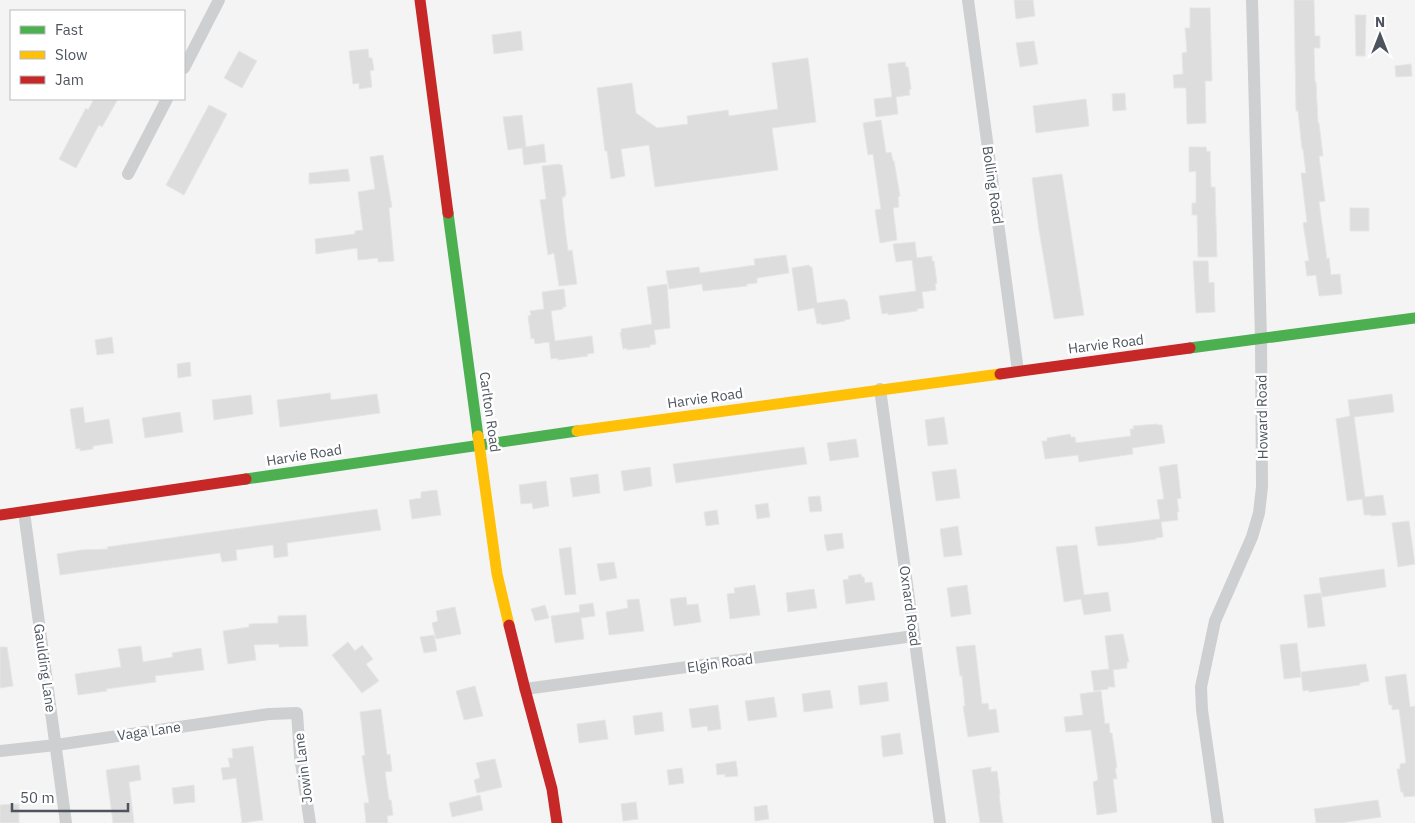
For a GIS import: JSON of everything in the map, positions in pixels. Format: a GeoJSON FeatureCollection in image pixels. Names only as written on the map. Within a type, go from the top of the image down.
{"type":"FeatureCollection","features":[{"type":"Feature","properties":{"kind":"street"},"geometry":{"type":"LineString","coordinates":[[185,66],[220,0]]}},
{"type":"Feature","properties":{"kind":"street","name":"Carlton Road"},"geometry":{"type":"LineString","coordinates":[[420,0],[497,574],[552,789],[557,823]]}},
{"type":"Feature","properties":{"kind":"street","name":"Bolling Road"},"geometry":{"type":"LineString","coordinates":[[968,0],[1018,371]]}},
{"type":"Feature","properties":{"kind":"street","name":"Howard Road"},"geometry":{"type":"LineString","coordinates":[[1218,823],[1202,710],[1201,688],[1215,621],[1252,537],[1259,513],[1262,487],[1261,339],[1252,0]]}},
{"type":"Feature","properties":{"kind":"street"},"geometry":{"type":"LineString","coordinates":[[128,174],[166,100]]}},
{"type":"Feature","properties":{"kind":"street","name":"Harvie Road"},"geometry":{"type":"LineString","coordinates":[[0,516],[479,444],[1415,318]]}},
{"type":"Feature","properties":{"kind":"street","name":"Oxnard Road"},"geometry":{"type":"LineString","coordinates":[[880,389],[940,823]]}},
{"type":"Feature","properties":{"kind":"street","name":"Gaulding Lane"},"geometry":{"type":"LineString","coordinates":[[24,512],[66,823]]}},
{"type":"Feature","properties":{"kind":"street","name":"Elgin Road"},"geometry":{"type":"LineString","coordinates":[[525,689],[914,636]]}},
{"type":"Feature","properties":{"kind":"street","name":"Vaga Lane"},"geometry":{"type":"LineString","coordinates":[[0,751],[56,745],[269,714],[297,713]]}},
{"type":"Feature","properties":{"kind":"street","name":"Jowin Lane"},"geometry":{"type":"LineString","coordinates":[[297,713],[300,756],[310,823]]}},
{"type":"Feature","properties":{"kind":"building"},"geometry":{"type":"Polygon","coordinates":[[[1014,0],[1033,0],[1035,16],[1016,19],[1014,0]]]}},
{"type":"Feature","properties":{"kind":"building"},"geometry":{"type":"Polygon","coordinates":[[[1294,0],[1314,0],[1315,36],[1320,36],[1320,48],[1314,48],[1315,82],[1323,156],[1319,156],[1325,201],[1319,202],[1331,275],[1340,274],[1342,294],[1319,296],[1316,275],[1307,276],[1305,261],[1309,261],[1303,223],[1307,222],[1301,173],[1306,173],[1298,111],[1296,111],[1294,0]]]}},
{"type":"Feature","properties":{"kind":"building"},"geometry":{"type":"Polygon","coordinates":[[[1190,8],[1210,8],[1212,81],[1205,81],[1206,123],[1187,124],[1186,88],[1174,88],[1173,75],[1183,74],[1182,53],[1187,52],[1185,28],[1190,28],[1190,8]]]}},
{"type":"Feature","properties":{"kind":"building"},"geometry":{"type":"Polygon","coordinates":[[[1355,15],[1366,15],[1365,56],[1356,56],[1355,15]]]}},
{"type":"Feature","properties":{"kind":"building"},"geometry":{"type":"Polygon","coordinates":[[[521,31],[523,50],[494,54],[492,35],[521,31]]]}},
{"type":"Feature","properties":{"kind":"building"},"geometry":{"type":"Polygon","coordinates":[[[1034,41],[1038,64],[1020,67],[1016,43],[1034,41]]]}},
{"type":"Feature","properties":{"kind":"building"},"geometry":{"type":"Polygon","coordinates":[[[368,49],[369,58],[372,58],[374,70],[370,71],[372,87],[359,89],[359,83],[353,84],[349,51],[368,49]]]}},
{"type":"Feature","properties":{"kind":"building"},"geometry":{"type":"Polygon","coordinates":[[[239,51],[257,61],[242,88],[224,78],[239,51]]]}},
{"type":"Feature","properties":{"kind":"building"},"geometry":{"type":"Polygon","coordinates":[[[808,58],[816,122],[772,128],[778,170],[655,187],[649,145],[621,149],[625,176],[611,179],[607,151],[605,151],[597,88],[632,83],[636,113],[657,128],[688,124],[687,116],[728,110],[729,116],[778,109],[772,63],[808,58]]]}},
{"type":"Feature","properties":{"kind":"building"},"geometry":{"type":"Polygon","coordinates":[[[905,62],[906,67],[908,67],[910,95],[896,97],[898,114],[876,117],[874,99],[892,97],[888,64],[905,62]]]}},
{"type":"Feature","properties":{"kind":"building"},"geometry":{"type":"Polygon","coordinates":[[[1411,64],[1412,76],[1396,77],[1395,66],[1411,64]]]}},
{"type":"Feature","properties":{"kind":"building"},"geometry":{"type":"Polygon","coordinates":[[[1125,93],[1126,110],[1113,111],[1112,94],[1125,93]]]}},
{"type":"Feature","properties":{"kind":"building"},"geometry":{"type":"Polygon","coordinates":[[[1086,99],[1089,126],[1036,133],[1033,106],[1086,99]]]}},
{"type":"Feature","properties":{"kind":"building"},"geometry":{"type":"Polygon","coordinates":[[[93,100],[117,100],[102,127],[99,125],[76,168],[59,159],[86,108],[88,110],[93,100]]]}},
{"type":"Feature","properties":{"kind":"building"},"geometry":{"type":"Polygon","coordinates":[[[209,105],[227,114],[184,195],[166,185],[209,105]]]}},
{"type":"Feature","properties":{"kind":"building"},"geometry":{"type":"Polygon","coordinates":[[[522,115],[526,147],[544,144],[546,162],[524,165],[522,148],[508,150],[503,117],[522,115]]]}},
{"type":"Feature","properties":{"kind":"building"},"geometry":{"type":"Polygon","coordinates":[[[881,120],[886,153],[891,152],[894,161],[900,196],[898,197],[899,207],[893,208],[897,240],[880,243],[875,210],[881,209],[873,154],[868,155],[863,123],[881,120]]]}},
{"type":"Feature","properties":{"kind":"building"},"geometry":{"type":"Polygon","coordinates":[[[1189,147],[1206,147],[1207,152],[1210,151],[1211,187],[1215,187],[1217,257],[1198,257],[1197,215],[1192,215],[1192,203],[1196,203],[1196,171],[1189,172],[1189,147]]]}},
{"type":"Feature","properties":{"kind":"building"},"geometry":{"type":"Polygon","coordinates":[[[383,155],[392,207],[389,208],[394,261],[378,262],[378,258],[358,260],[357,248],[316,254],[315,239],[355,234],[355,231],[363,230],[358,192],[375,189],[370,157],[383,155]]]}},
{"type":"Feature","properties":{"kind":"building"},"geometry":{"type":"Polygon","coordinates":[[[562,165],[566,194],[565,197],[562,197],[568,251],[572,250],[577,284],[559,286],[554,253],[548,255],[540,200],[546,199],[542,166],[562,165]]]}},
{"type":"Feature","properties":{"kind":"building"},"geometry":{"type":"Polygon","coordinates":[[[348,169],[350,181],[309,184],[309,173],[348,169]]]}},
{"type":"Feature","properties":{"kind":"building"},"geometry":{"type":"Polygon","coordinates":[[[1062,174],[1084,315],[1054,319],[1032,178],[1062,174]]]}},
{"type":"Feature","properties":{"kind":"building"},"geometry":{"type":"Polygon","coordinates":[[[1350,208],[1369,208],[1369,231],[1350,231],[1350,208]]]}},
{"type":"Feature","properties":{"kind":"building"},"geometry":{"type":"Polygon","coordinates":[[[915,242],[917,258],[932,256],[937,283],[935,284],[936,290],[922,292],[924,308],[917,309],[917,311],[888,315],[888,313],[882,314],[879,296],[916,291],[912,260],[896,262],[893,244],[915,242]]]}},
{"type":"Feature","properties":{"kind":"building"},"geometry":{"type":"Polygon","coordinates":[[[786,255],[789,273],[757,278],[757,283],[747,284],[747,286],[703,291],[702,284],[669,289],[666,271],[699,267],[700,273],[755,265],[754,259],[786,255]]]}},
{"type":"Feature","properties":{"kind":"building"},"geometry":{"type":"Polygon","coordinates":[[[1193,261],[1208,261],[1209,283],[1214,282],[1215,312],[1196,313],[1193,261]]]}},
{"type":"Feature","properties":{"kind":"building"},"geometry":{"type":"Polygon","coordinates":[[[809,265],[812,267],[817,303],[845,299],[850,319],[821,325],[821,323],[817,324],[814,308],[798,311],[792,268],[809,265]]]}},
{"type":"Feature","properties":{"kind":"building"},"geometry":{"type":"Polygon","coordinates":[[[667,284],[670,328],[654,330],[656,344],[650,345],[650,347],[623,349],[621,329],[652,324],[647,287],[667,284]]]}},
{"type":"Feature","properties":{"kind":"building"},"geometry":{"type":"Polygon","coordinates":[[[564,289],[566,307],[551,311],[555,341],[592,336],[594,353],[587,354],[588,356],[558,360],[558,358],[551,359],[549,342],[535,344],[534,338],[531,339],[528,316],[531,315],[530,311],[544,309],[542,292],[564,289]]]}},
{"type":"Feature","properties":{"kind":"building"},"geometry":{"type":"Polygon","coordinates":[[[112,337],[114,353],[97,355],[95,340],[112,337]]]}},
{"type":"Feature","properties":{"kind":"building"},"geometry":{"type":"Polygon","coordinates":[[[190,362],[191,376],[178,378],[177,364],[190,362]]]}},
{"type":"Feature","properties":{"kind":"building"},"geometry":{"type":"Polygon","coordinates":[[[330,393],[331,400],[377,394],[380,413],[280,427],[277,400],[330,393]]]}},
{"type":"Feature","properties":{"kind":"building"},"geometry":{"type":"Polygon","coordinates":[[[1392,394],[1394,412],[1354,417],[1365,497],[1383,495],[1386,515],[1364,515],[1362,499],[1347,501],[1336,419],[1350,416],[1348,400],[1392,394]]]}},
{"type":"Feature","properties":{"kind":"building"},"geometry":{"type":"Polygon","coordinates":[[[251,395],[253,414],[214,420],[212,400],[251,395]]]}},
{"type":"Feature","properties":{"kind":"building"},"geometry":{"type":"Polygon","coordinates":[[[83,407],[85,423],[109,419],[113,443],[93,446],[93,449],[80,451],[80,448],[76,449],[70,409],[83,407]]]}},
{"type":"Feature","properties":{"kind":"building"},"geometry":{"type":"Polygon","coordinates":[[[180,412],[183,432],[145,438],[142,418],[180,412]]]}},
{"type":"Feature","properties":{"kind":"building"},"geometry":{"type":"Polygon","coordinates":[[[944,417],[948,444],[928,446],[925,420],[944,417]]]}},
{"type":"Feature","properties":{"kind":"building"},"geometry":{"type":"Polygon","coordinates":[[[1162,425],[1165,443],[1132,448],[1133,454],[1079,462],[1078,455],[1045,459],[1042,441],[1047,441],[1047,438],[1070,434],[1071,437],[1075,437],[1076,443],[1131,436],[1130,429],[1134,429],[1133,426],[1162,425]]]}},
{"type":"Feature","properties":{"kind":"building"},"geometry":{"type":"Polygon","coordinates":[[[856,439],[859,457],[830,461],[827,443],[856,439]]]}},
{"type":"Feature","properties":{"kind":"building"},"geometry":{"type":"Polygon","coordinates":[[[804,447],[807,464],[676,483],[673,464],[804,447]]]}},
{"type":"Feature","properties":{"kind":"building"},"geometry":{"type":"Polygon","coordinates":[[[1177,464],[1181,498],[1177,499],[1178,520],[1161,522],[1163,537],[1098,546],[1095,527],[1160,519],[1157,500],[1164,499],[1159,467],[1177,464]]]}},
{"type":"Feature","properties":{"kind":"building"},"geometry":{"type":"Polygon","coordinates":[[[650,467],[652,486],[624,491],[621,471],[650,467]]]}},
{"type":"Feature","properties":{"kind":"building"},"geometry":{"type":"Polygon","coordinates":[[[956,469],[960,498],[936,501],[932,472],[956,469]]]}},
{"type":"Feature","properties":{"kind":"building"},"geometry":{"type":"Polygon","coordinates":[[[598,474],[600,493],[573,497],[570,478],[598,474]]]}},
{"type":"Feature","properties":{"kind":"building"},"geometry":{"type":"Polygon","coordinates":[[[546,481],[549,506],[533,509],[532,503],[521,504],[519,485],[546,481]]]}},
{"type":"Feature","properties":{"kind":"building"},"geometry":{"type":"Polygon","coordinates":[[[437,490],[441,515],[412,519],[409,500],[421,498],[421,492],[437,490]]]}},
{"type":"Feature","properties":{"kind":"building"},"geometry":{"type":"Polygon","coordinates":[[[820,496],[822,511],[810,512],[808,497],[820,496]]]}},
{"type":"Feature","properties":{"kind":"building"},"geometry":{"type":"Polygon","coordinates":[[[768,503],[770,517],[757,519],[755,505],[768,503]]]}},
{"type":"Feature","properties":{"kind":"building"},"geometry":{"type":"Polygon","coordinates":[[[377,509],[381,530],[287,543],[288,556],[274,558],[273,545],[236,550],[237,560],[222,562],[220,553],[60,575],[57,554],[81,550],[108,549],[107,547],[377,509]]]}},
{"type":"Feature","properties":{"kind":"building"},"geometry":{"type":"Polygon","coordinates":[[[717,510],[719,524],[706,526],[704,512],[717,510]]]}},
{"type":"Feature","properties":{"kind":"building"},"geometry":{"type":"Polygon","coordinates":[[[1409,521],[1415,564],[1398,567],[1392,523],[1409,521]]]}},
{"type":"Feature","properties":{"kind":"building"},"geometry":{"type":"Polygon","coordinates":[[[958,526],[962,555],[944,557],[940,529],[958,526]]]}},
{"type":"Feature","properties":{"kind":"building"},"geometry":{"type":"Polygon","coordinates":[[[842,533],[844,548],[827,551],[824,535],[842,533]]]}},
{"type":"Feature","properties":{"kind":"building"},"geometry":{"type":"Polygon","coordinates":[[[1077,545],[1084,595],[1108,592],[1111,611],[1084,615],[1081,599],[1064,602],[1056,547],[1077,545]]]}},
{"type":"Feature","properties":{"kind":"building"},"geometry":{"type":"Polygon","coordinates":[[[571,547],[576,594],[565,595],[559,549],[571,547]]]}},
{"type":"Feature","properties":{"kind":"building"},"geometry":{"type":"Polygon","coordinates":[[[614,562],[617,578],[600,581],[597,564],[614,562]]]}},
{"type":"Feature","properties":{"kind":"building"},"geometry":{"type":"Polygon","coordinates":[[[1384,569],[1386,587],[1322,597],[1319,578],[1384,569]]]}},
{"type":"Feature","properties":{"kind":"building"},"geometry":{"type":"Polygon","coordinates":[[[861,574],[864,577],[865,583],[872,582],[875,600],[846,604],[843,580],[849,579],[848,576],[861,574]]]}},
{"type":"Feature","properties":{"kind":"building"},"geometry":{"type":"Polygon","coordinates":[[[755,585],[760,615],[730,619],[727,594],[735,593],[734,588],[755,585]]]}},
{"type":"Feature","properties":{"kind":"building"},"geometry":{"type":"Polygon","coordinates":[[[967,585],[971,614],[951,617],[947,588],[967,585]]]}},
{"type":"Feature","properties":{"kind":"building"},"geometry":{"type":"Polygon","coordinates":[[[814,589],[817,608],[788,612],[786,593],[814,589]]]}},
{"type":"Feature","properties":{"kind":"building"},"geometry":{"type":"Polygon","coordinates":[[[1321,593],[1325,626],[1308,628],[1304,595],[1321,593]]]}},
{"type":"Feature","properties":{"kind":"building"},"geometry":{"type":"Polygon","coordinates":[[[686,597],[687,605],[698,604],[701,622],[674,626],[670,599],[686,597]]]}},
{"type":"Feature","properties":{"kind":"building"},"geometry":{"type":"Polygon","coordinates":[[[639,599],[644,631],[609,635],[606,612],[628,608],[627,600],[639,599]]]}},
{"type":"Feature","properties":{"kind":"building"},"geometry":{"type":"Polygon","coordinates":[[[593,603],[595,616],[581,618],[584,639],[555,643],[551,616],[580,612],[579,605],[593,603]]]}},
{"type":"Feature","properties":{"kind":"building"},"geometry":{"type":"Polygon","coordinates":[[[545,605],[549,618],[535,621],[531,609],[545,605]]]}},
{"type":"Feature","properties":{"kind":"building"},"geometry":{"type":"Polygon","coordinates":[[[455,607],[461,634],[436,639],[432,623],[438,621],[436,611],[455,607]]]}},
{"type":"Feature","properties":{"kind":"building"},"geometry":{"type":"Polygon","coordinates":[[[306,615],[308,646],[279,647],[279,644],[254,645],[256,660],[228,664],[223,631],[249,627],[249,624],[278,623],[278,616],[306,615]]]}},
{"type":"Feature","properties":{"kind":"building"},"geometry":{"type":"Polygon","coordinates":[[[1123,634],[1129,662],[1127,662],[1127,668],[1113,670],[1115,687],[1094,691],[1091,671],[1109,669],[1105,636],[1123,634]]]}},
{"type":"Feature","properties":{"kind":"building"},"geometry":{"type":"Polygon","coordinates":[[[434,635],[437,651],[424,653],[420,637],[434,635]]]}},
{"type":"Feature","properties":{"kind":"building"},"geometry":{"type":"Polygon","coordinates":[[[348,642],[355,651],[362,645],[373,659],[366,664],[379,681],[362,693],[332,655],[348,642]]]}},
{"type":"Feature","properties":{"kind":"building"},"geometry":{"type":"Polygon","coordinates":[[[1297,643],[1301,677],[1284,679],[1280,645],[1297,643]]]}},
{"type":"Feature","properties":{"kind":"building"},"geometry":{"type":"Polygon","coordinates":[[[975,645],[982,704],[988,703],[989,710],[996,709],[999,732],[968,737],[963,706],[965,706],[962,676],[960,676],[956,647],[975,645]]]}},
{"type":"Feature","properties":{"kind":"building"},"geometry":{"type":"Polygon","coordinates":[[[141,646],[143,662],[173,657],[172,653],[201,648],[204,670],[155,676],[156,682],[78,695],[75,674],[121,667],[118,649],[141,646]]]}},
{"type":"Feature","properties":{"kind":"building"},"geometry":{"type":"Polygon","coordinates":[[[0,647],[7,647],[13,686],[0,688],[0,647]]]}},
{"type":"Feature","properties":{"kind":"building"},"geometry":{"type":"Polygon","coordinates":[[[1366,664],[1369,681],[1360,683],[1360,685],[1309,692],[1309,690],[1303,691],[1301,672],[1366,664]]]}},
{"type":"Feature","properties":{"kind":"building"},"geometry":{"type":"Polygon","coordinates":[[[1406,674],[1410,707],[1415,706],[1415,796],[1404,797],[1403,792],[1401,792],[1397,769],[1400,769],[1400,764],[1406,763],[1399,709],[1392,710],[1392,705],[1389,705],[1385,677],[1406,674]]]}},
{"type":"Feature","properties":{"kind":"building"},"geometry":{"type":"Polygon","coordinates":[[[887,682],[889,701],[860,705],[858,686],[887,682]]]}},
{"type":"Feature","properties":{"kind":"building"},"geometry":{"type":"Polygon","coordinates":[[[475,686],[483,716],[464,720],[456,691],[475,686]]]}},
{"type":"Feature","properties":{"kind":"building"},"geometry":{"type":"Polygon","coordinates":[[[830,690],[833,708],[804,712],[802,694],[830,690]]]}},
{"type":"Feature","properties":{"kind":"building"},"geometry":{"type":"Polygon","coordinates":[[[1101,691],[1105,724],[1109,723],[1110,733],[1112,733],[1117,768],[1115,768],[1117,779],[1113,779],[1117,812],[1097,815],[1093,782],[1098,780],[1091,730],[1066,732],[1064,717],[1083,715],[1080,694],[1101,691]]]}},
{"type":"Feature","properties":{"kind":"building"},"geometry":{"type":"Polygon","coordinates":[[[774,697],[777,717],[748,721],[745,701],[774,697]]]}},
{"type":"Feature","properties":{"kind":"building"},"geometry":{"type":"Polygon","coordinates":[[[718,705],[721,729],[708,731],[707,726],[692,728],[689,709],[718,705]]]}},
{"type":"Feature","properties":{"kind":"building"},"geometry":{"type":"Polygon","coordinates":[[[381,709],[387,755],[390,754],[392,771],[385,772],[393,815],[387,816],[388,823],[366,823],[364,803],[369,803],[362,756],[365,755],[360,712],[381,709]]]}},
{"type":"Feature","properties":{"kind":"building"},"geometry":{"type":"Polygon","coordinates":[[[662,712],[664,731],[635,735],[633,716],[662,712]]]}},
{"type":"Feature","properties":{"kind":"building"},"geometry":{"type":"Polygon","coordinates":[[[605,720],[608,739],[579,743],[577,724],[605,720]]]}},
{"type":"Feature","properties":{"kind":"building"},"geometry":{"type":"Polygon","coordinates":[[[900,733],[903,754],[883,757],[881,736],[900,733]]]}},
{"type":"Feature","properties":{"kind":"building"},"geometry":{"type":"Polygon","coordinates":[[[253,746],[263,820],[242,823],[236,778],[223,780],[221,768],[230,767],[228,758],[233,758],[232,749],[253,746]]]}},
{"type":"Feature","properties":{"kind":"building"},"geometry":{"type":"Polygon","coordinates":[[[495,759],[502,787],[477,793],[474,780],[480,778],[476,763],[495,759]]]}},
{"type":"Feature","properties":{"kind":"building"},"geometry":{"type":"Polygon","coordinates":[[[736,761],[738,776],[725,777],[725,774],[717,775],[716,764],[736,761]]]}},
{"type":"Feature","properties":{"kind":"building"},"geometry":{"type":"Polygon","coordinates":[[[139,765],[141,780],[129,782],[134,823],[113,823],[106,770],[139,765]]]}},
{"type":"Feature","properties":{"kind":"building"},"geometry":{"type":"Polygon","coordinates":[[[991,767],[991,772],[997,771],[1003,823],[980,823],[972,770],[991,767]]]}},
{"type":"Feature","properties":{"kind":"building"},"geometry":{"type":"Polygon","coordinates":[[[682,768],[684,783],[669,785],[667,770],[682,768]]]}},
{"type":"Feature","properties":{"kind":"building"},"geometry":{"type":"Polygon","coordinates":[[[194,785],[195,802],[174,804],[172,788],[194,785]]]}},
{"type":"Feature","properties":{"kind":"building"},"geometry":{"type":"Polygon","coordinates":[[[480,795],[483,810],[452,817],[449,803],[480,795]]]}},
{"type":"Feature","properties":{"kind":"building"},"geometry":{"type":"Polygon","coordinates":[[[1378,800],[1381,817],[1341,823],[1316,823],[1314,809],[1378,800]]]}},
{"type":"Feature","properties":{"kind":"building"},"geometry":{"type":"Polygon","coordinates":[[[636,802],[638,819],[623,821],[621,804],[636,802]]]}},
{"type":"Feature","properties":{"kind":"building"},"geometry":{"type":"Polygon","coordinates":[[[19,804],[19,823],[0,823],[0,805],[19,804]]]}},
{"type":"Feature","properties":{"kind":"building"},"geometry":{"type":"Polygon","coordinates":[[[767,805],[769,819],[755,821],[754,807],[767,805]]]}},
{"type":"Feature","properties":{"kind":"traffic: fast"},"geometry":{"type":"LineString","coordinates":[[448,213],[478,436]]}},
{"type":"Feature","properties":{"kind":"traffic: fast"},"geometry":{"type":"LineString","coordinates":[[1190,348],[1415,318]]}},
{"type":"Feature","properties":{"kind":"traffic: fast"},"geometry":{"type":"LineString","coordinates":[[246,479],[577,431]]}},
{"type":"Feature","properties":{"kind":"traffic: slow"},"geometry":{"type":"LineString","coordinates":[[577,431],[1000,374]]}},
{"type":"Feature","properties":{"kind":"traffic: slow"},"geometry":{"type":"LineString","coordinates":[[478,436],[497,574],[509,625]]}},
{"type":"Feature","properties":{"kind":"traffic: jam"},"geometry":{"type":"LineString","coordinates":[[420,0],[448,213]]}},
{"type":"Feature","properties":{"kind":"traffic: jam"},"geometry":{"type":"LineString","coordinates":[[1000,374],[1190,348]]}},
{"type":"Feature","properties":{"kind":"traffic: jam"},"geometry":{"type":"LineString","coordinates":[[0,515],[246,479]]}},
{"type":"Feature","properties":{"kind":"traffic: jam"},"geometry":{"type":"LineString","coordinates":[[509,625],[552,789],[557,823]]}}]}
